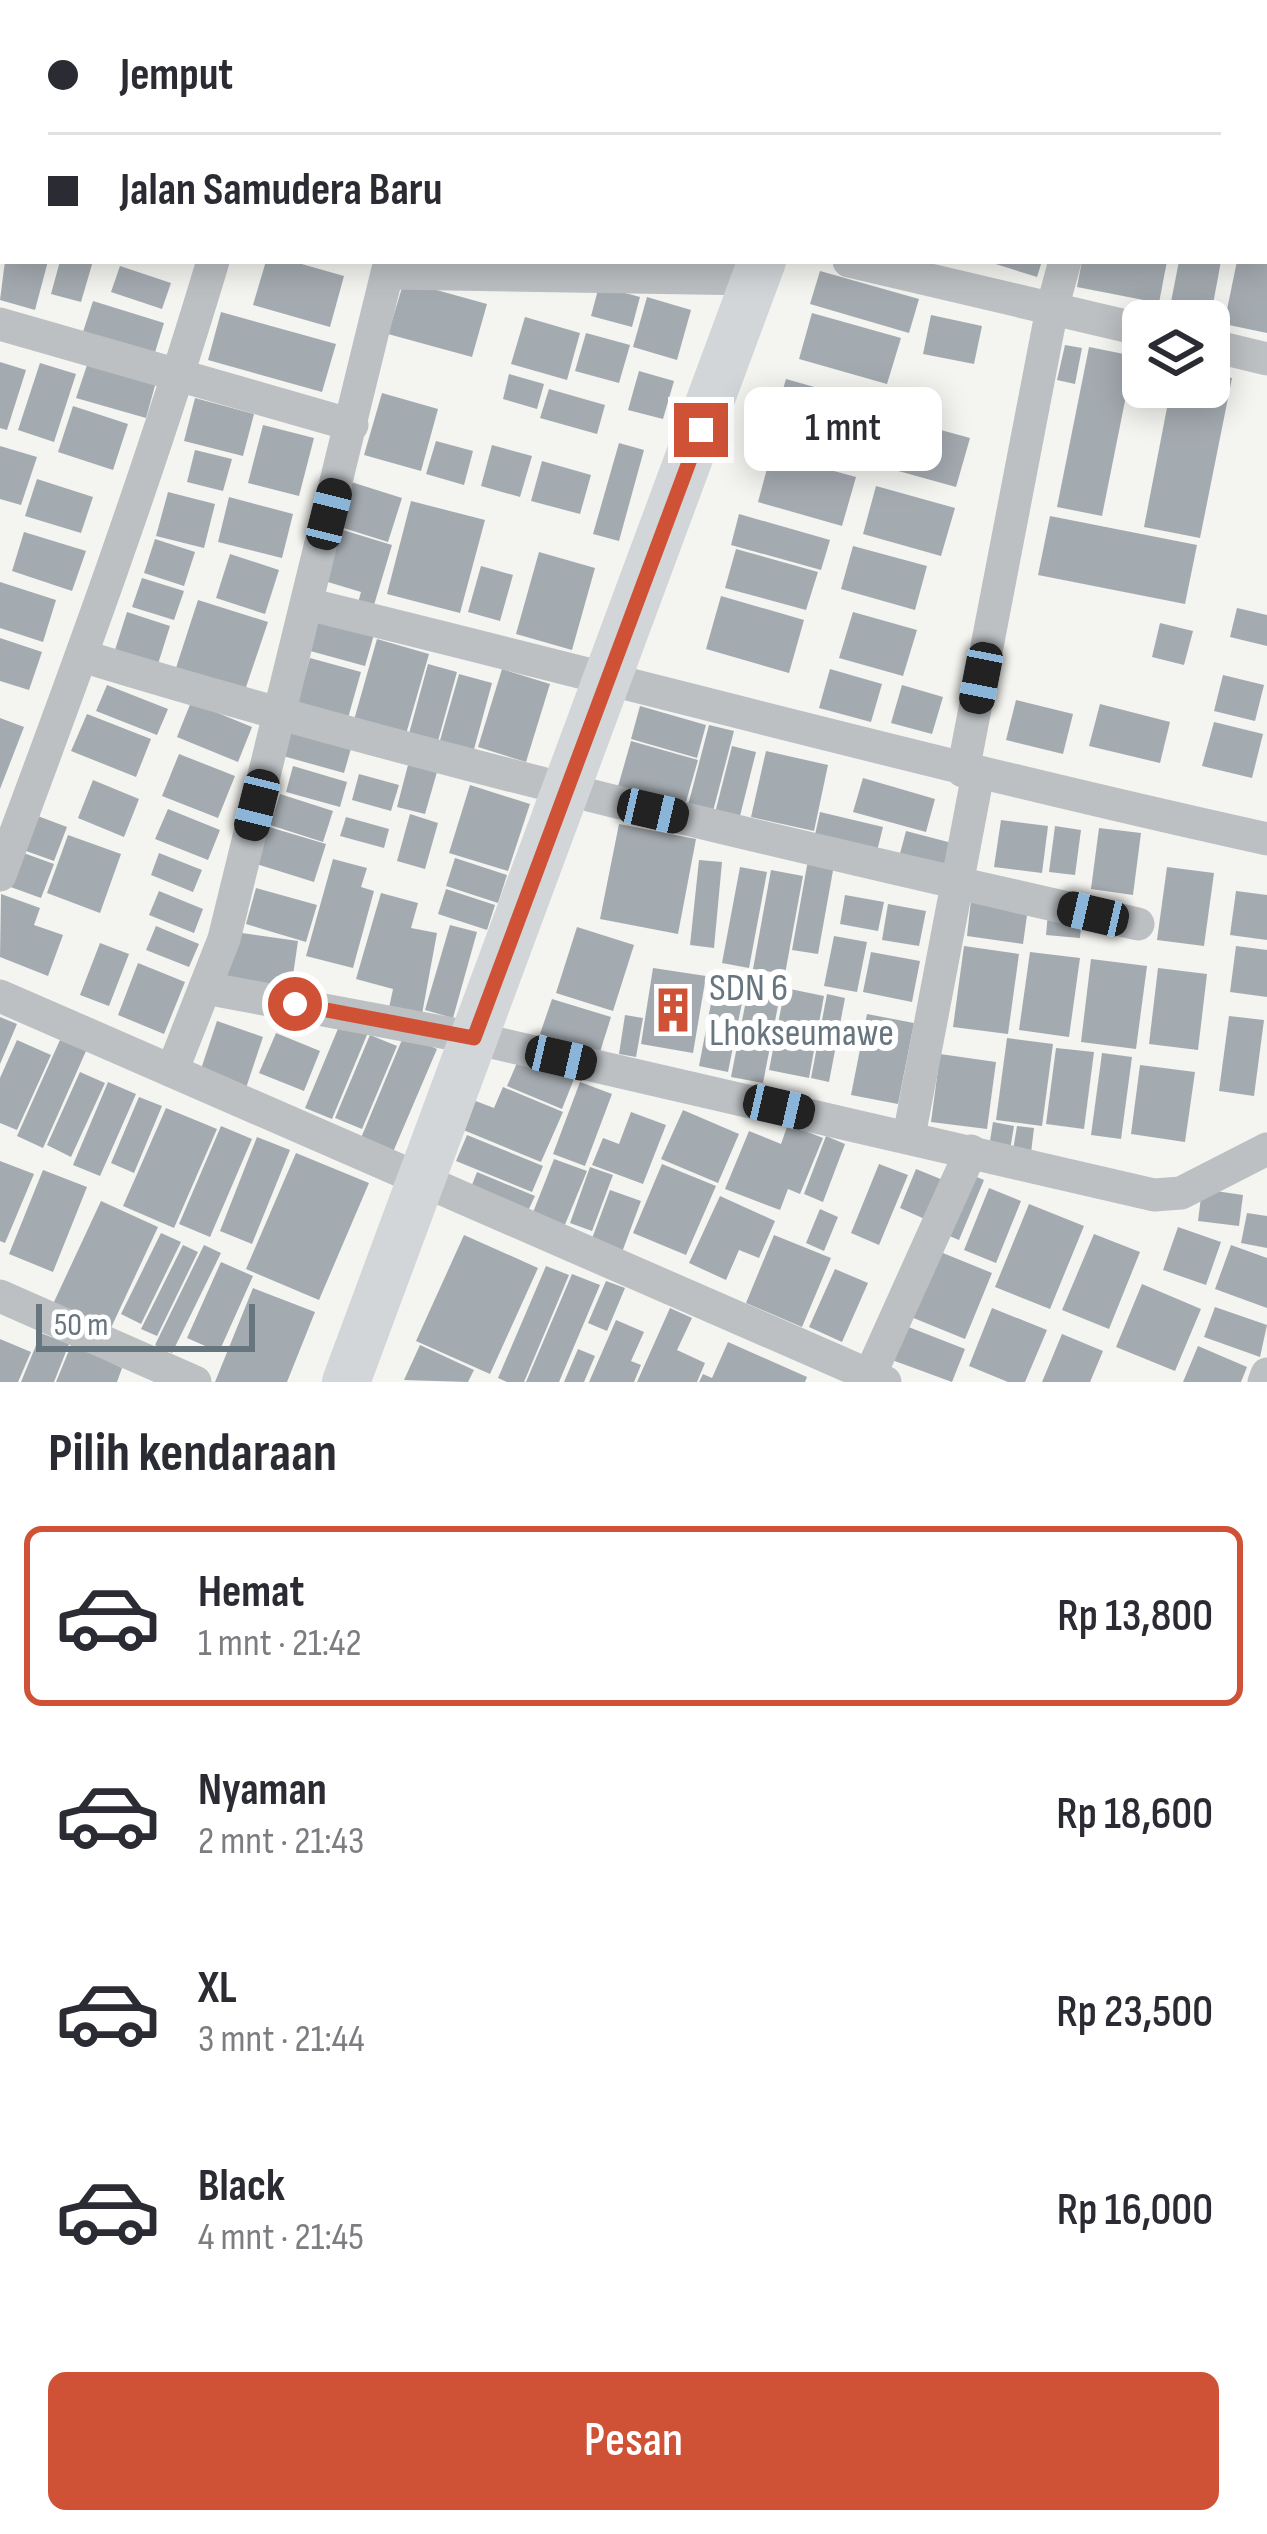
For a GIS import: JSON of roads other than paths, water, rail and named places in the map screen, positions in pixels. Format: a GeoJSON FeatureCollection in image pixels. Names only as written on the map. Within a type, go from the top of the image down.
{"type":"FeatureCollection","features":[{"type":"Feature","properties":{"kind":"street"},"geometry":{"type":"LineString","coordinates":[[0,875],[82,656],[212,264]]}},
{"type":"Feature","properties":{"kind":"street"},"geometry":{"type":"LineString","coordinates":[[862,264],[1122,325]]}},
{"type":"Feature","properties":{"kind":"street"},"geometry":{"type":"LineString","coordinates":[[909,1136],[957,883],[971,772],[1052,309],[1065,264]]}},
{"type":"Feature","properties":{"kind":"street"},"geometry":{"type":"LineString","coordinates":[[172,1071],[224,939],[390,267],[759,270],[346,1382]]}},
{"type":"Feature","properties":{"kind":"street"},"geometry":{"type":"LineString","coordinates":[[0,324],[352,425]]}},
{"type":"Feature","properties":{"kind":"street"},"geometry":{"type":"LineString","coordinates":[[1230,351],[1267,359]]}},
{"type":"Feature","properties":{"kind":"street"},"geometry":{"type":"LineString","coordinates":[[308,604],[971,772],[1267,839]]}},
{"type":"Feature","properties":{"kind":"street"},"geometry":{"type":"LineString","coordinates":[[82,656],[279,716],[567,790],[1138,924]]}},
{"type":"Feature","properties":{"kind":"street"},"geometry":{"type":"LineString","coordinates":[[206,988],[474,1038],[1165,1197],[1267,1149]]}},
{"type":"Feature","properties":{"kind":"street"},"geometry":{"type":"LineString","coordinates":[[0,996],[878,1379],[971,1151]]}},
{"type":"Feature","properties":{"kind":"street"},"geometry":{"type":"LineString","coordinates":[[0,1296],[195,1382]]}},
{"type":"Feature","properties":{"kind":"place","name":"SDN 6 Lhokseumawe"},"geometry":{"type":"Point","coordinates":[673,1010]}}]}
